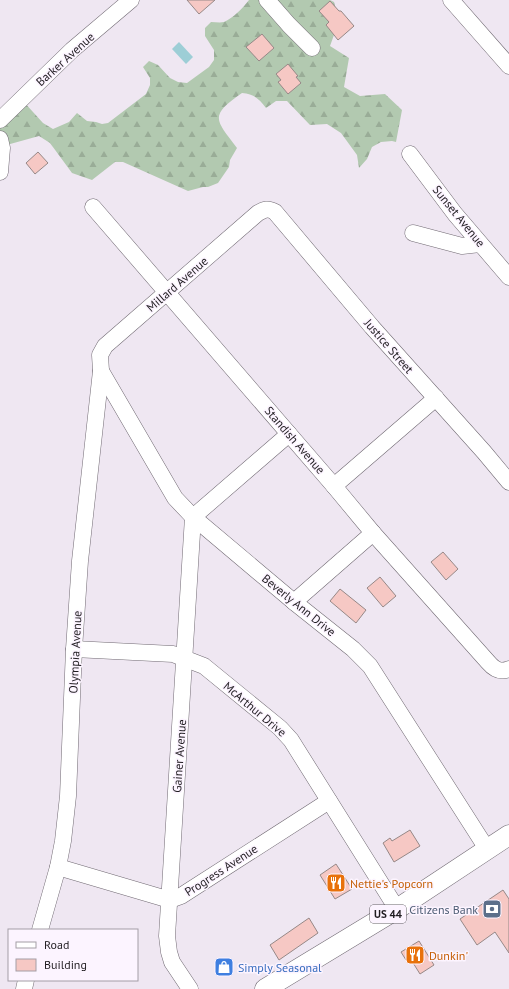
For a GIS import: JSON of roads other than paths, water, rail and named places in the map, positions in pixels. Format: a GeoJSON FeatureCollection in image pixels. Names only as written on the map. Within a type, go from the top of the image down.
{"type":"FeatureCollection","features":[{"type":"Feature","properties":{"kind":"main road","name":"US 44"},"geometry":{"type":"LineString","coordinates":[[264,989],[397,909],[509,835]]}},
{"type":"Feature","properties":{"kind":"street","name":"Barker Avenue"},"geometry":{"type":"LineString","coordinates":[[0,120],[72,50],[131,0]]}},
{"type":"Feature","properties":{"kind":"street"},"geometry":{"type":"LineString","coordinates":[[267,0],[312,48]]}},
{"type":"Feature","properties":{"kind":"street"},"geometry":{"type":"LineString","coordinates":[[451,0],[509,66]]}},
{"type":"Feature","properties":{"kind":"street"},"geometry":{"type":"LineString","coordinates":[[0,139],[2,148],[0,172]]}},
{"type":"Feature","properties":{"kind":"street","name":"Sunset Avenue"},"geometry":{"type":"LineString","coordinates":[[410,154],[455,214],[509,277]]}},
{"type":"Feature","properties":{"kind":"street","name":"Standish Avenue"},"geometry":{"type":"LineString","coordinates":[[93,207],[334,486],[372,533],[488,662],[494,668],[504,670]]}},
{"type":"Feature","properties":{"kind":"street","name":"Millard Avenue"},"geometry":{"type":"LineString","coordinates":[[101,371],[100,355],[105,346],[258,213],[265,209],[270,209]]}},
{"type":"Feature","properties":{"kind":"street","name":"Justice Street"},"geometry":{"type":"LineString","coordinates":[[270,209],[275,212],[372,327],[509,482]]}},
{"type":"Feature","properties":{"kind":"street"},"geometry":{"type":"LineString","coordinates":[[413,233],[462,246],[480,244]]}},
{"type":"Feature","properties":{"kind":"street","name":"Beverly Ann Drive"},"geometry":{"type":"LineString","coordinates":[[101,371],[175,498],[192,517],[294,602],[353,648],[370,666],[487,849]]}},
{"type":"Feature","properties":{"kind":"street","name":"Olympia Avenue"},"geometry":{"type":"LineString","coordinates":[[40,929],[58,867],[63,841],[68,796],[74,649],[80,561],[101,371]]}},
{"type":"Feature","properties":{"kind":"street"},"geometry":{"type":"LineString","coordinates":[[334,486],[436,398]]}},
{"type":"Feature","properties":{"kind":"street"},"geometry":{"type":"LineString","coordinates":[[192,517],[289,434]]}},
{"type":"Feature","properties":{"kind":"street","name":"Gainer Avenue"},"geometry":{"type":"LineString","coordinates":[[190,989],[172,962],[167,936],[185,658],[192,517]]}},
{"type":"Feature","properties":{"kind":"street"},"geometry":{"type":"LineString","coordinates":[[294,602],[372,533]]}},
{"type":"Feature","properties":{"kind":"street","name":"McArthur Drive"},"geometry":{"type":"LineString","coordinates":[[74,649],[173,654],[204,666],[286,734],[397,909]]}},
{"type":"Feature","properties":{"kind":"street","name":"Progress Avenue"},"geometry":{"type":"LineString","coordinates":[[58,867],[170,900],[181,896],[329,801]]}},
{"type":"Feature","properties":{"kind":"water"},"geometry":{"type":"Polygon","coordinates":[[[179,42],[193,57],[186,64],[172,49],[179,42]]]}},
{"type":"Feature","properties":{"kind":"place","name":"Nettie's Popcorn"},"geometry":{"type":"Point","coordinates":[336,883]}},
{"type":"Feature","properties":{"kind":"place","name":"Citizens Bank"},"geometry":{"type":"Point","coordinates":[492,909]}},
{"type":"Feature","properties":{"kind":"place","name":"Dunkin'"},"geometry":{"type":"Point","coordinates":[415,955]}},
{"type":"Feature","properties":{"kind":"place","name":"Simply Seasonal"},"geometry":{"type":"Point","coordinates":[224,967]}}]}
